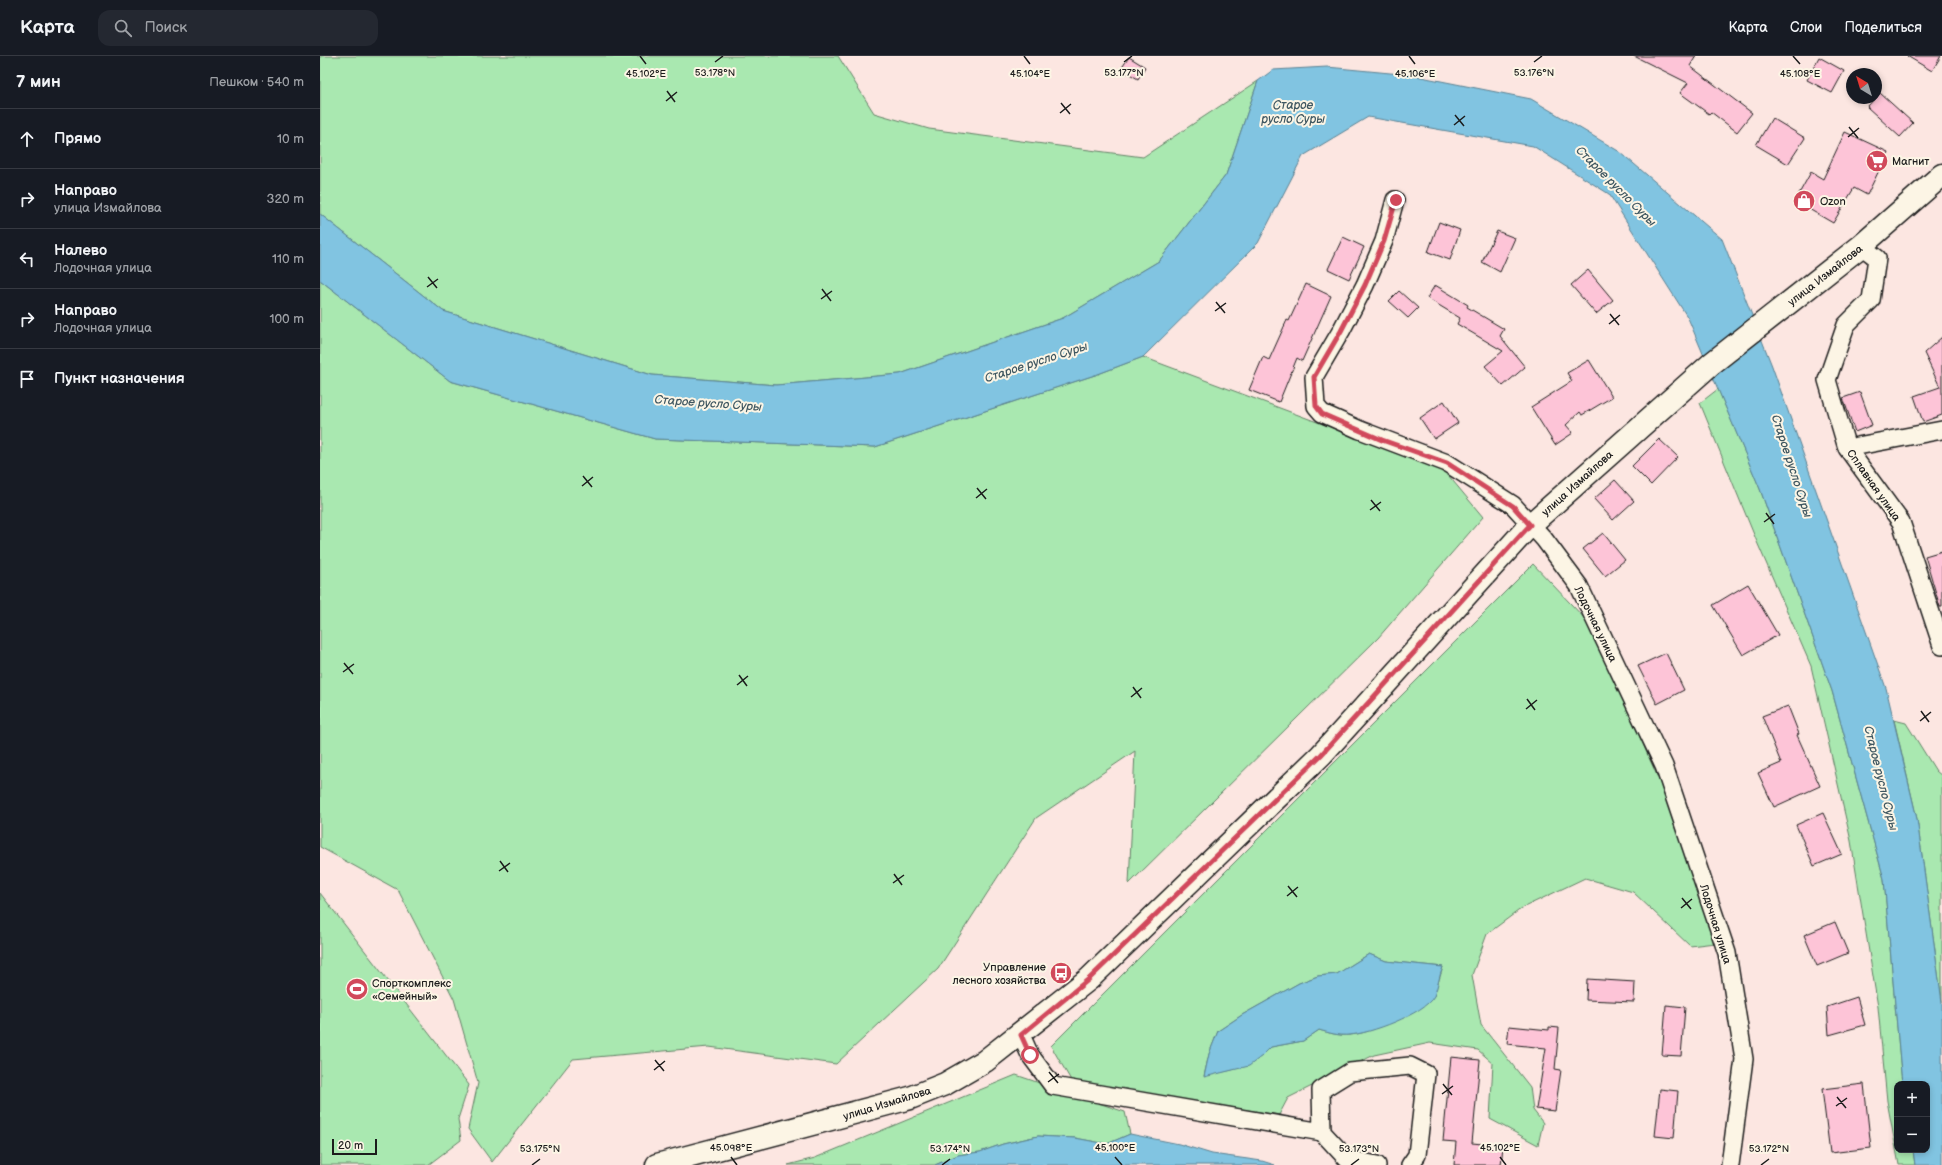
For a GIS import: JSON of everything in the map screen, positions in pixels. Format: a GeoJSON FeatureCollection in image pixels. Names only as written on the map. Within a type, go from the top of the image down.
{"type":"FeatureCollection","features":[{"type":"Feature","properties":{"kind":"main road","name":"улица Измайлова"},"geometry":{"type":"LineString","coordinates":[[657,1165],[910,1098],[945,1084],[985,1062],[1021,1035],[1100,969],[1321,755],[1530,525],[1711,364],[1861,246],[1939,175]]}},
{"type":"Feature","properties":{"kind":"street","name":"Лодочная улица"},"geometry":{"type":"LineString","coordinates":[[1396,200],[1384,241],[1365,285],[1341,331],[1314,377],[1316,406],[1322,414],[1382,440],[1447,463],[1513,506],[1544,539],[1579,586],[1664,766],[1727,953],[1744,1059],[1730,1165]]}},
{"type":"Feature","properties":{"kind":"street","name":"Сплавная улица"},"geometry":{"type":"LineString","coordinates":[[1861,246],[1877,258],[1872,300],[1846,325],[1827,380],[1847,448],[1901,522],[1942,646]]}},
{"type":"Feature","properties":{"kind":"street"},"geometry":{"type":"LineString","coordinates":[[1847,448],[1942,430]]}},
{"type":"Feature","properties":{"kind":"street"},"geometry":{"type":"LineString","coordinates":[[1021,1035],[1030,1055],[1053,1086],[1322,1132],[1347,1159],[1377,1165]]}},
{"type":"Feature","properties":{"kind":"street"},"geometry":{"type":"LineString","coordinates":[[1322,1132],[1321,1090],[1350,1072],[1410,1066],[1426,1074],[1417,1155],[1410,1165]]}},
{"type":"Feature","properties":{"kind":"green space"},"geometry":{"type":"Polygon","coordinates":[[[320,56],[838,56],[874,113],[929,129],[1143,157],[1258,81],[1226,175],[1159,261],[1063,318],[900,374],[776,385],[652,375],[443,311],[320,214],[320,56]]]}},
{"type":"Feature","properties":{"kind":"green space"},"geometry":{"type":"Polygon","coordinates":[[[320,280],[450,381],[655,439],[875,447],[1098,374],[1143,357],[1443,469],[1483,517],[1378,638],[1129,884],[1135,751],[1036,818],[938,969],[836,1064],[709,1047],[573,1059],[492,1162],[468,1129],[478,1083],[454,999],[398,890],[320,847],[320,280]]]}},
{"type":"Feature","properties":{"kind":"green space"},"geometry":{"type":"Polygon","coordinates":[[[1718,389],[1760,489],[1832,691],[1884,879],[1902,1081],[1894,1081],[1894,1138],[1887,1101],[1878,1007],[1851,841],[1811,666],[1757,542],[1700,403],[1718,389]]]}},
{"type":"Feature","properties":{"kind":"green space"},"geometry":{"type":"Polygon","coordinates":[[[1533,564],[1589,623],[1663,789],[1715,943],[1690,946],[1633,892],[1585,878],[1522,908],[1487,934],[1472,975],[1481,1025],[1530,1087],[1533,1110],[1543,1123],[1538,1145],[1490,1119],[1493,1063],[1478,1050],[1430,1043],[1374,1055],[1288,1098],[1279,1115],[1072,1082],[1051,1046],[1533,564]],[[1369,954],[1337,974],[1318,976],[1299,983],[1242,1015],[1218,1031],[1209,1054],[1204,1076],[1232,1070],[1262,1056],[1271,1047],[1303,1041],[1319,1030],[1334,1034],[1350,1035],[1372,1030],[1394,1020],[1434,996],[1443,967],[1386,961],[1369,954]]]}},
{"type":"Feature","properties":{"kind":"green space"},"geometry":{"type":"Polygon","coordinates":[[[1894,720],[1906,723],[1936,771],[1942,776],[1942,1002],[1917,819],[1894,720]]]}},
{"type":"Feature","properties":{"kind":"green space","name":"Спорткомплекс «Семейный»"},"geometry":{"type":"Polygon","coordinates":[[[320,893],[469,1085],[458,1119],[461,1140],[428,1165],[320,1165],[320,893]]]}},
{"type":"Feature","properties":{"kind":"green space"},"geometry":{"type":"Polygon","coordinates":[[[1016,1075],[1125,1112],[1130,1134],[1107,1144],[1075,1138],[1038,1136],[1003,1144],[980,1152],[958,1155],[935,1165],[788,1165],[815,1158],[1016,1075]]]}},
{"type":"Feature","properties":{"kind":"green space"},"geometry":{"type":"Polygon","coordinates":[[[1897,1153],[1913,1153],[1915,1165],[1899,1165],[1897,1153]]]}},
{"type":"Feature","properties":{"kind":"water","name":"Старое русло Суры"},"geometry":{"type":"Polygon","coordinates":[[[1327,67],[1411,75],[1531,99],[1620,152],[1722,239],[1772,366],[1886,688],[1917,819],[1942,1002],[1942,1165],[1915,1165],[1913,1153],[1930,1153],[1930,1081],[1902,1081],[1884,879],[1832,691],[1760,489],[1688,318],[1609,194],[1533,146],[1368,117],[1303,156],[1258,243],[1143,357],[1098,374],[875,447],[655,439],[450,381],[320,280],[320,214],[443,311],[652,375],[776,385],[900,374],[1063,318],[1159,261],[1226,175],[1258,81],[1273,70],[1327,67]]]}},
{"type":"Feature","properties":{"kind":"water"},"geometry":{"type":"Polygon","coordinates":[[[1369,954],[1386,961],[1443,967],[1434,996],[1419,1010],[1382,1027],[1358,1034],[1345,1035],[1319,1030],[1303,1041],[1271,1047],[1249,1066],[1204,1077],[1209,1054],[1218,1031],[1242,1015],[1299,983],[1318,976],[1337,974],[1369,954]]]}},
{"type":"Feature","properties":{"kind":"water"},"geometry":{"type":"Polygon","coordinates":[[[1130,1134],[1179,1144],[1212,1154],[1262,1161],[1275,1165],[935,1165],[958,1155],[980,1152],[1003,1144],[1038,1136],[1075,1138],[1107,1144],[1130,1134]]]}},
{"type":"Feature","properties":{"kind":"building"},"geometry":{"type":"Polygon","coordinates":[[[1634,56],[1696,56],[1690,66],[1752,113],[1737,132],[1711,112],[1709,114],[1680,93],[1688,83],[1634,56]]]}},
{"type":"Feature","properties":{"kind":"building"},"geometry":{"type":"Polygon","coordinates":[[[1907,56],[1941,56],[1932,71],[1907,56]]]}},
{"type":"Feature","properties":{"kind":"building"},"geometry":{"type":"Polygon","coordinates":[[[1129,57],[1145,67],[1138,79],[1121,69],[1129,57]]]}},
{"type":"Feature","properties":{"kind":"building"},"geometry":{"type":"Polygon","coordinates":[[[1819,57],[1844,71],[1832,93],[1807,80],[1819,57]]]}},
{"type":"Feature","properties":{"kind":"building"},"geometry":{"type":"Polygon","coordinates":[[[1882,95],[1913,123],[1900,137],[1867,107],[1870,104],[1882,104],[1882,95]]]}},
{"type":"Feature","properties":{"kind":"building"},"geometry":{"type":"Polygon","coordinates":[[[1772,118],[1805,138],[1788,164],[1756,145],[1772,118]]]}},
{"type":"Feature","properties":{"kind":"building"},"geometry":{"type":"Polygon","coordinates":[[[1845,132],[1888,152],[1867,195],[1854,188],[1833,223],[1795,201],[1811,172],[1823,179],[1845,132]]]}},
{"type":"Feature","properties":{"kind":"building"},"geometry":{"type":"Polygon","coordinates":[[[1439,222],[1460,230],[1450,260],[1428,252],[1439,222]]]}},
{"type":"Feature","properties":{"kind":"building"},"geometry":{"type":"Polygon","coordinates":[[[1497,231],[1515,238],[1500,272],[1482,262],[1497,231]]]}},
{"type":"Feature","properties":{"kind":"building"},"geometry":{"type":"Polygon","coordinates":[[[1343,237],[1364,247],[1349,279],[1328,269],[1343,237]]]}},
{"type":"Feature","properties":{"kind":"building"},"geometry":{"type":"Polygon","coordinates":[[[1588,270],[1613,300],[1596,314],[1571,285],[1588,270]]]}},
{"type":"Feature","properties":{"kind":"building"},"geometry":{"type":"Polygon","coordinates":[[[1306,284],[1331,296],[1302,361],[1297,358],[1279,402],[1249,390],[1263,357],[1269,360],[1287,320],[1289,321],[1306,284]]]}},
{"type":"Feature","properties":{"kind":"building"},"geometry":{"type":"Polygon","coordinates":[[[1435,285],[1468,305],[1467,307],[1504,329],[1500,336],[1525,367],[1503,386],[1485,366],[1503,351],[1457,324],[1460,318],[1427,298],[1435,285]]]}},
{"type":"Feature","properties":{"kind":"building"},"geometry":{"type":"Polygon","coordinates":[[[1399,291],[1418,308],[1408,318],[1389,301],[1399,291]]]}},
{"type":"Feature","properties":{"kind":"building"},"geometry":{"type":"Polygon","coordinates":[[[1942,337],[1942,415],[1923,422],[1914,396],[1940,387],[1924,353],[1942,337]]]}},
{"type":"Feature","properties":{"kind":"building"},"geometry":{"type":"Polygon","coordinates":[[[1589,360],[1612,397],[1582,415],[1580,412],[1566,425],[1573,433],[1555,445],[1531,407],[1572,381],[1567,373],[1589,360]]]}},
{"type":"Feature","properties":{"kind":"building"},"geometry":{"type":"Polygon","coordinates":[[[1860,392],[1872,425],[1855,432],[1843,398],[1860,392]]]}},
{"type":"Feature","properties":{"kind":"building"},"geometry":{"type":"Polygon","coordinates":[[[1444,401],[1458,423],[1434,439],[1420,418],[1444,401]]]}},
{"type":"Feature","properties":{"kind":"building"},"geometry":{"type":"Polygon","coordinates":[[[1659,439],[1678,457],[1651,485],[1632,466],[1659,439]]]}},
{"type":"Feature","properties":{"kind":"building"},"geometry":{"type":"Polygon","coordinates":[[[1615,480],[1634,501],[1613,520],[1594,499],[1615,480]]]}},
{"type":"Feature","properties":{"kind":"building"},"geometry":{"type":"Polygon","coordinates":[[[1603,533],[1625,560],[1605,576],[1583,549],[1603,533]]]}},
{"type":"Feature","properties":{"kind":"building"},"geometry":{"type":"Polygon","coordinates":[[[1942,551],[1942,607],[1940,607],[1925,556],[1942,551]]]}},
{"type":"Feature","properties":{"kind":"building"},"geometry":{"type":"Polygon","coordinates":[[[1748,584],[1778,635],[1743,655],[1713,605],[1748,584]]]}},
{"type":"Feature","properties":{"kind":"building"},"geometry":{"type":"Polygon","coordinates":[[[1666,653],[1684,690],[1657,704],[1638,666],[1666,653]]]}},
{"type":"Feature","properties":{"kind":"building"},"geometry":{"type":"Polygon","coordinates":[[[1788,706],[1799,734],[1797,735],[1820,786],[1774,807],[1758,773],[1781,763],[1762,716],[1788,706]]]}},
{"type":"Feature","properties":{"kind":"building"},"geometry":{"type":"Polygon","coordinates":[[[1823,813],[1842,854],[1814,866],[1796,825],[1823,813]]]}},
{"type":"Feature","properties":{"kind":"building"},"geometry":{"type":"Polygon","coordinates":[[[1835,922],[1848,953],[1817,966],[1804,935],[1835,922]]]}},
{"type":"Feature","properties":{"kind":"building"},"geometry":{"type":"Polygon","coordinates":[[[1587,979],[1635,982],[1634,1002],[1586,1000],[1587,979]]]}},
{"type":"Feature","properties":{"kind":"building"},"geometry":{"type":"Polygon","coordinates":[[[1857,997],[1865,1025],[1829,1035],[1827,1007],[1857,997]]]}},
{"type":"Feature","properties":{"kind":"building"},"geometry":{"type":"Polygon","coordinates":[[[1666,1005],[1685,1007],[1681,1056],[1662,1055],[1666,1005]]]}},
{"type":"Feature","properties":{"kind":"building"},"geometry":{"type":"Polygon","coordinates":[[[1509,1026],[1549,1030],[1549,1027],[1559,1028],[1555,1069],[1561,1070],[1555,1111],[1536,1109],[1546,1048],[1507,1044],[1509,1026]]]}},
{"type":"Feature","properties":{"kind":"building"},"geometry":{"type":"Polygon","coordinates":[[[1451,1057],[1480,1060],[1472,1143],[1503,1146],[1501,1165],[1454,1165],[1456,1142],[1443,1141],[1451,1057]]]}},
{"type":"Feature","properties":{"kind":"building"},"geometry":{"type":"Polygon","coordinates":[[[1864,1084],[1871,1148],[1830,1153],[1822,1089],[1864,1084]]]}},
{"type":"Feature","properties":{"kind":"building"},"geometry":{"type":"Polygon","coordinates":[[[1660,1089],[1678,1091],[1674,1138],[1655,1136],[1660,1089]]]}},
{"type":"Feature","properties":{"kind":"place","name":"Магнит"},"geometry":{"type":"Point","coordinates":[1877,161]}},
{"type":"Feature","properties":{"kind":"place","name":"Ozon"},"geometry":{"type":"Point","coordinates":[1804,201]}},
{"type":"Feature","properties":{"kind":"place","name":"Управление лесного хозяйства"},"geometry":{"type":"Point","coordinates":[1061,973]}},
{"type":"Feature","properties":{"kind":"place","name":"Спорткомплекс «Семейный»"},"geometry":{"type":"Point","coordinates":[357,989]}},
{"type":"Feature","properties":{"kind":"route"},"geometry":{"type":"LineString","coordinates":[[1030,1055],[1021,1035],[1089,979],[1321,755],[1530,525],[1521,513],[1513,506],[1447,463],[1382,440],[1322,414],[1316,406],[1314,377],[1341,331],[1365,285],[1384,241],[1396,200]]}}]}
